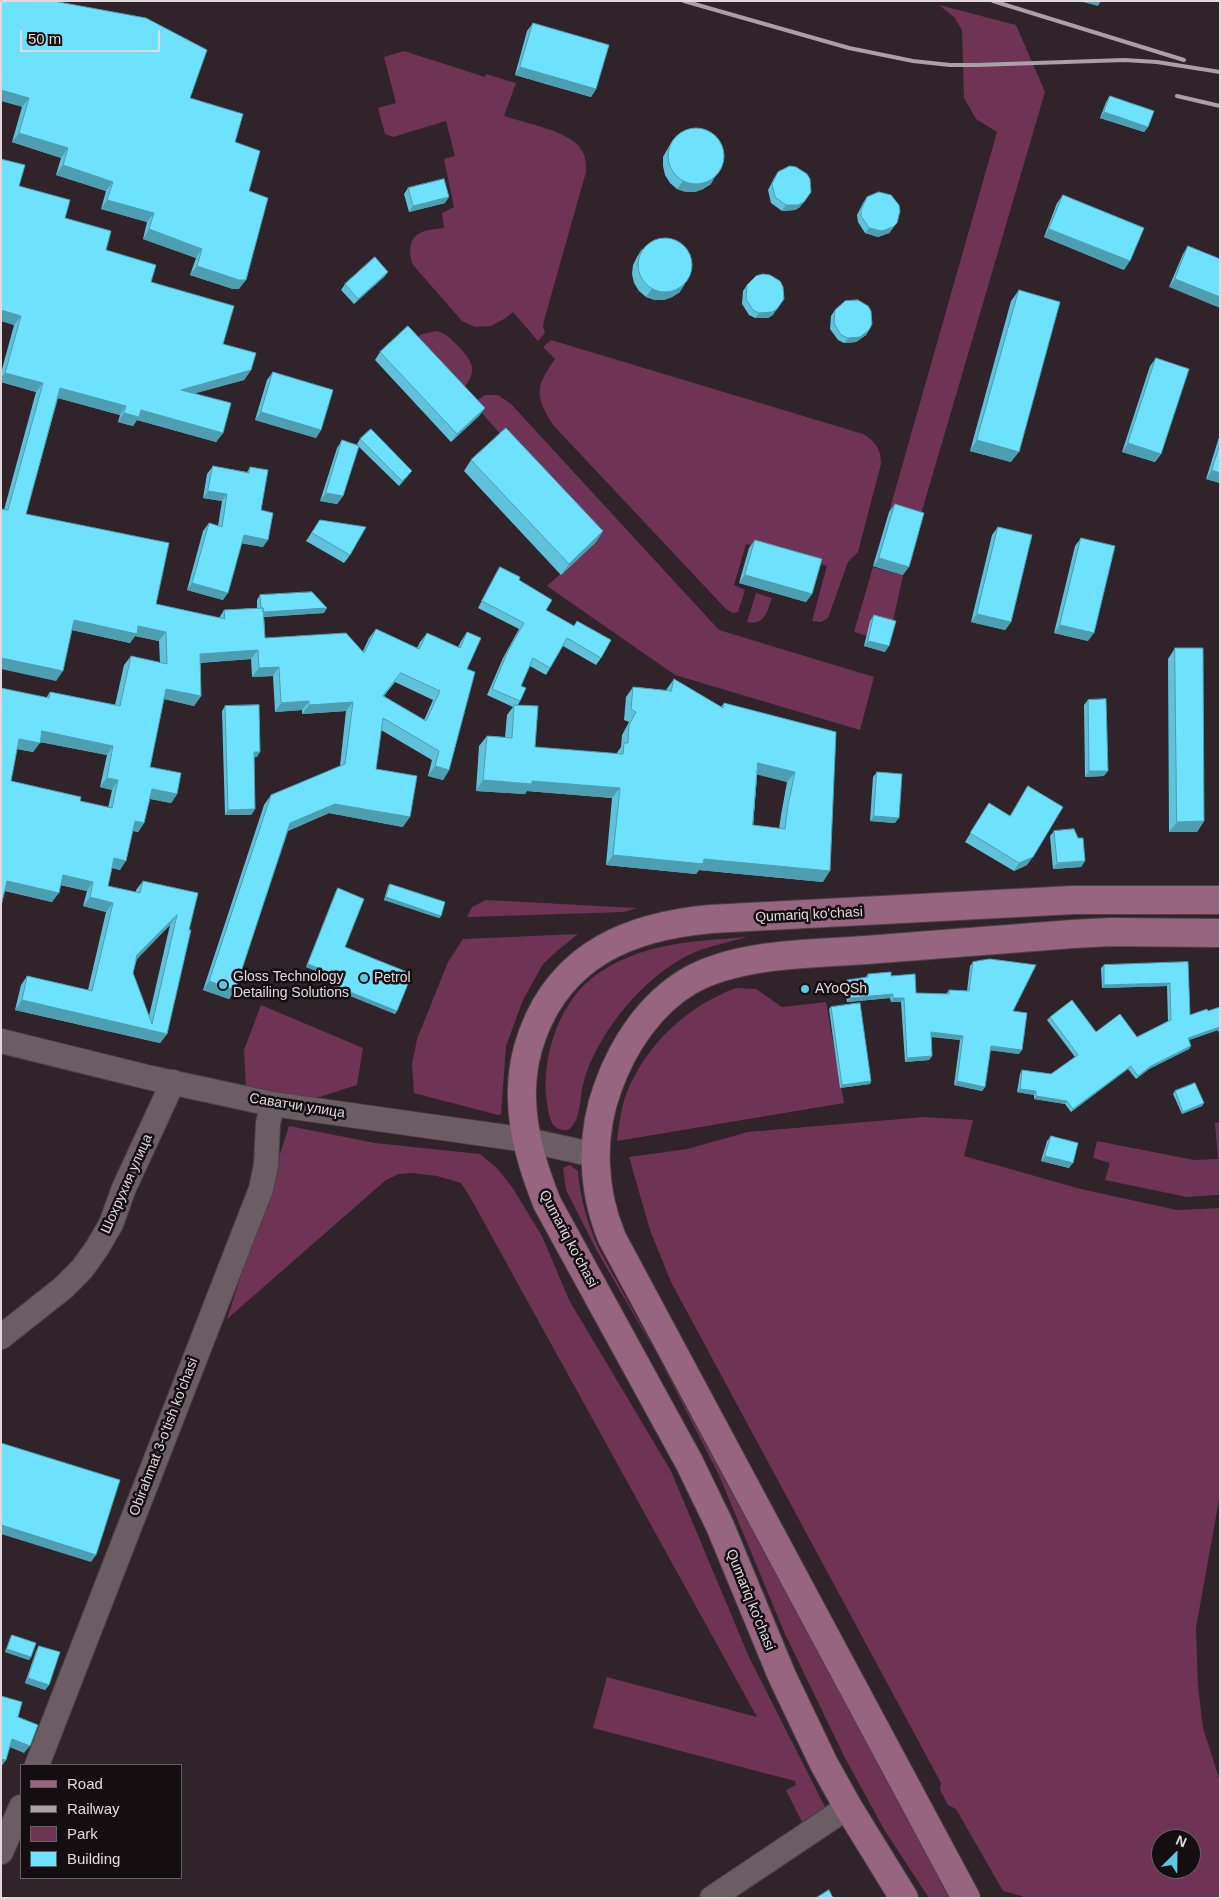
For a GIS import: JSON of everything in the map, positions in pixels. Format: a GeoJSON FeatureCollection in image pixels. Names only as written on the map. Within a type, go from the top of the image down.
{"type":"FeatureCollection","features":[{"type":"Feature","properties":{"kind":"main road","name":"Qumariq ko'chasi"},"geometry":{"type":"LineString","coordinates":[[904,1898],[848,1808],[824,1764],[782,1676],[720,1526],[696,1477],[669,1424],[554,1218],[539,1181],[527,1140],[522,1098],[524,1068],[531,1040],[542,1010],[559,985],[581,963],[607,946],[636,934],[665,926],[711,919],[1073,900],[1220,900]]}},
{"type":"Feature","properties":{"kind":"main road"},"geometry":{"type":"LineString","coordinates":[[966,1898],[612,1238],[601,1202],[595,1155],[596,1136],[602,1105],[613,1074],[628,1045],[647,1018],[671,994],[689,981],[719,968],[749,961],[804,955],[1073,934],[1110,932],[1220,933]]}},
{"type":"Feature","properties":{"kind":"street","name":"Саватчи улица"},"geometry":{"type":"LineString","coordinates":[[1,1042],[272,1104],[527,1140],[595,1155]]}},
{"type":"Feature","properties":{"kind":"street","name":"Шохрухия улица"},"geometry":{"type":"LineString","coordinates":[[1,1337],[63,1288],[82,1269],[111,1224],[124,1188],[173,1082]]}},
{"type":"Feature","properties":{"kind":"street","name":"Obirahmat 3-o'tish ko'chasi"},"geometry":{"type":"LineString","coordinates":[[37,1764],[261,1189],[266,1165],[268,1124],[272,1104]]}},
{"type":"Feature","properties":{"kind":"street"},"geometry":{"type":"LineString","coordinates":[[712,1898],[848,1808]]}},
{"type":"Feature","properties":{"kind":"street"},"geometry":{"type":"LineString","coordinates":[[1,1852],[20,1809]]}},
{"type":"Feature","properties":{"kind":"green space"},"geometry":{"type":"Polygon","coordinates":[[[939,5],[1016,25],[1045,92],[919,521],[889,512],[997,132],[976,119],[964,98],[962,30],[954,17],[939,5]]]}},
{"type":"Feature","properties":{"kind":"green space"},"geometry":{"type":"Polygon","coordinates":[[[404,51],[485,77],[486,74],[516,83],[504,116],[557,132],[575,143],[583,152],[586,172],[545,317],[543,326],[545,333],[538,341],[513,312],[491,326],[475,327],[462,321],[413,265],[410,247],[413,239],[416,235],[423,232],[444,228],[442,213],[454,207],[444,159],[455,156],[446,121],[393,137],[385,134],[378,108],[396,103],[384,57],[404,51]]]}},
{"type":"Feature","properties":{"kind":"green space"},"geometry":{"type":"Polygon","coordinates":[[[437,331],[452,340],[471,363],[472,373],[462,391],[415,339],[422,334],[437,331]]]}},
{"type":"Feature","properties":{"kind":"green space"},"geometry":{"type":"Polygon","coordinates":[[[551,340],[863,434],[874,443],[879,450],[881,464],[858,552],[848,562],[828,618],[821,622],[812,621],[827,566],[746,544],[734,585],[745,590],[738,612],[733,613],[726,609],[553,425],[540,399],[541,385],[544,377],[555,359],[543,347],[551,340]]]}},
{"type":"Feature","properties":{"kind":"green space"},"geometry":{"type":"Polygon","coordinates":[[[485,395],[498,395],[511,404],[719,630],[874,677],[860,730],[675,675],[547,586],[596,542],[473,403],[485,395]]]}},
{"type":"Feature","properties":{"kind":"green space"},"geometry":{"type":"Polygon","coordinates":[[[873,567],[903,575],[892,626],[867,636],[854,632],[873,567]]]}},
{"type":"Feature","properties":{"kind":"green space"},"geometry":{"type":"Polygon","coordinates":[[[756,593],[772,598],[762,620],[753,623],[747,622],[756,593]]]}},
{"type":"Feature","properties":{"kind":"green space"},"geometry":{"type":"Polygon","coordinates":[[[486,900],[637,908],[624,912],[467,917],[472,907],[486,900]]]}},
{"type":"Feature","properties":{"kind":"green space"},"geometry":{"type":"Polygon","coordinates":[[[578,934],[543,964],[523,1000],[506,1046],[501,1114],[498,1115],[414,1093],[412,1064],[417,1039],[448,962],[463,939],[578,934]]]}},
{"type":"Feature","properties":{"kind":"green space"},"geometry":{"type":"Polygon","coordinates":[[[748,937],[700,950],[681,959],[645,987],[628,1004],[601,1041],[591,1061],[582,1087],[578,1114],[573,1126],[568,1130],[563,1130],[554,1125],[549,1114],[546,1092],[548,1056],[560,1021],[579,990],[609,966],[647,951],[707,940],[748,937]]]}},
{"type":"Feature","properties":{"kind":"green space"},"geometry":{"type":"Polygon","coordinates":[[[736,988],[756,989],[782,1007],[826,1002],[844,1103],[617,1141],[627,1092],[635,1074],[657,1043],[685,1016],[701,1005],[736,988]]]}},
{"type":"Feature","properties":{"kind":"green space"},"geometry":{"type":"Polygon","coordinates":[[[261,1005],[363,1048],[357,1085],[307,1101],[246,1089],[244,1050],[261,1005]]]}},
{"type":"Feature","properties":{"kind":"green space"},"geometry":{"type":"Polygon","coordinates":[[[924,1117],[973,1120],[964,1156],[1081,1189],[1177,1210],[1220,1208],[1220,1494],[1196,1628],[1198,1687],[1203,1728],[1220,1781],[1220,1898],[1028,1898],[1003,1891],[956,1809],[948,1805],[940,1790],[941,1783],[671,1282],[650,1230],[629,1157],[687,1149],[748,1132],[924,1117]]]}},
{"type":"Feature","properties":{"kind":"green space"},"geometry":{"type":"Polygon","coordinates":[[[1220,1122],[1220,1194],[1217,1195],[1187,1197],[1105,1180],[1110,1163],[1093,1158],[1097,1141],[1194,1160],[1218,1159],[1215,1123],[1220,1122]]]}},
{"type":"Feature","properties":{"kind":"green space"},"geometry":{"type":"Polygon","coordinates":[[[289,1126],[375,1143],[480,1154],[497,1168],[512,1187],[542,1236],[569,1300],[671,1471],[749,1657],[825,1807],[802,1822],[786,1790],[796,1785],[795,1781],[593,1728],[607,1677],[757,1717],[461,1183],[437,1176],[412,1173],[399,1174],[386,1180],[227,1319],[289,1126]]]}},
{"type":"Feature","properties":{"kind":"green space"},"geometry":{"type":"Polygon","coordinates":[[[570,1165],[578,1171],[585,1211],[599,1249],[659,1358],[597,1251],[566,1190],[563,1168],[570,1165]]]}},
{"type":"Feature","properties":{"kind":"green space"},"geometry":{"type":"Polygon","coordinates":[[[661,1362],[951,1898],[929,1898],[885,1831],[845,1758],[785,1634],[719,1475],[661,1362]]]}},
{"type":"Feature","properties":{"kind":"building"},"geometry":{"type":"Polygon","coordinates":[[[1,1],[53,1],[146,18],[207,50],[190,98],[243,114],[235,142],[260,151],[249,191],[268,198],[246,280],[239,280],[197,266],[202,249],[149,229],[154,213],[107,200],[113,182],[63,165],[68,148],[19,133],[29,98],[1,90],[1,1]]]}},
{"type":"Feature","properties":{"kind":"building"},"geometry":{"type":"Polygon","coordinates":[[[533,23],[609,45],[596,89],[520,67],[533,23]]]}},
{"type":"Feature","properties":{"kind":"building"},"geometry":{"type":"Polygon","coordinates":[[[1110,96],[1154,111],[1148,127],[1104,112],[1110,96]]]}},
{"type":"Feature","properties":{"kind":"building"},"geometry":{"type":"Polygon","coordinates":[[[696,128],[711,133],[719,141],[724,156],[719,171],[711,179],[696,184],[681,179],[673,171],[668,156],[673,141],[681,133],[696,128]]]}},
{"type":"Feature","properties":{"kind":"building"},"geometry":{"type":"Polygon","coordinates":[[[1,159],[25,165],[19,186],[70,200],[65,218],[111,231],[106,250],[156,265],[151,282],[234,306],[223,344],[256,353],[251,370],[181,390],[231,403],[223,433],[141,410],[139,417],[124,413],[126,406],[60,388],[26,514],[169,543],[156,604],[225,619],[224,610],[263,608],[265,638],[346,633],[364,653],[376,629],[419,649],[427,633],[460,648],[467,632],[481,638],[467,669],[475,672],[449,770],[435,766],[439,751],[383,718],[376,769],[417,776],[410,817],[335,804],[290,823],[235,990],[209,981],[271,795],[345,764],[353,702],[309,705],[309,701],[281,703],[279,667],[259,668],[258,650],[200,654],[201,696],[166,689],[150,767],[181,773],[177,794],[152,789],[144,823],[135,821],[126,861],[114,858],[108,886],[140,893],[143,881],[198,893],[167,1034],[22,1000],[27,976],[92,991],[113,903],[90,897],[93,882],[63,875],[59,893],[7,881],[1,906],[1,688],[49,698],[50,692],[120,706],[131,656],[167,664],[166,632],[138,626],[137,634],[74,620],[63,671],[1,658],[1,509],[8,510],[43,383],[5,373],[21,316],[1,310],[1,159]],[[401,673],[383,696],[426,721],[440,691],[401,673]],[[42,731],[40,743],[19,739],[11,781],[81,797],[80,801],[112,808],[118,780],[107,778],[113,746],[42,731]],[[177,915],[137,955],[133,973],[152,1024],[177,915]]]}},
{"type":"Feature","properties":{"kind":"building"},"geometry":{"type":"Polygon","coordinates":[[[790,166],[796,167],[807,174],[810,179],[811,192],[804,202],[798,205],[786,205],[775,197],[772,184],[778,172],[790,166]]]}},
{"type":"Feature","properties":{"kind":"building"},"geometry":{"type":"Polygon","coordinates":[[[444,179],[449,197],[413,206],[408,188],[444,179]]]}},
{"type":"Feature","properties":{"kind":"building"},"geometry":{"type":"Polygon","coordinates":[[[879,192],[891,195],[899,205],[900,211],[897,223],[893,227],[882,231],[869,228],[861,216],[861,210],[867,197],[879,192]]]}},
{"type":"Feature","properties":{"kind":"building"},"geometry":{"type":"Polygon","coordinates":[[[1063,195],[1144,228],[1130,261],[1049,229],[1063,195]]]}},
{"type":"Feature","properties":{"kind":"building"},"geometry":{"type":"Polygon","coordinates":[[[660,238],[670,238],[680,242],[688,250],[692,265],[688,280],[680,288],[670,292],[660,292],[650,288],[642,280],[638,270],[638,260],[642,250],[650,242],[660,238]]]}},
{"type":"Feature","properties":{"kind":"building"},"geometry":{"type":"Polygon","coordinates":[[[1188,246],[1220,259],[1220,297],[1175,279],[1188,246]]]}},
{"type":"Feature","properties":{"kind":"building"},"geometry":{"type":"Polygon","coordinates":[[[375,257],[388,272],[358,299],[345,284],[375,257]]]}},
{"type":"Feature","properties":{"kind":"building"},"geometry":{"type":"Polygon","coordinates":[[[770,275],[780,281],[783,287],[784,299],[777,309],[772,312],[759,313],[753,310],[746,299],[747,285],[756,276],[770,275]]]}},
{"type":"Feature","properties":{"kind":"building"},"geometry":{"type":"Polygon","coordinates":[[[1019,290],[1060,302],[1019,452],[977,440],[1019,290]]]}},
{"type":"Feature","properties":{"kind":"building"},"geometry":{"type":"Polygon","coordinates":[[[858,300],[868,306],[871,311],[872,324],[869,330],[860,337],[848,338],[841,335],[834,323],[835,310],[845,301],[858,300]]]}},
{"type":"Feature","properties":{"kind":"building"},"geometry":{"type":"Polygon","coordinates":[[[408,326],[485,408],[457,434],[380,352],[408,326]]]}},
{"type":"Feature","properties":{"kind":"building"},"geometry":{"type":"Polygon","coordinates":[[[1156,358],[1189,369],[1161,454],[1128,443],[1156,358]]]}},
{"type":"Feature","properties":{"kind":"building"},"geometry":{"type":"Polygon","coordinates":[[[273,372],[333,390],[321,430],[261,412],[273,372]]]}},
{"type":"Feature","properties":{"kind":"building"},"geometry":{"type":"Polygon","coordinates":[[[506,428],[603,531],[569,564],[471,460],[506,428]]]}},
{"type":"Feature","properties":{"kind":"building"},"geometry":{"type":"Polygon","coordinates":[[[371,429],[412,471],[402,481],[360,439],[371,429]]]}},
{"type":"Feature","properties":{"kind":"building"},"geometry":{"type":"Polygon","coordinates":[[[342,440],[359,446],[343,496],[326,493],[342,440]]]}},
{"type":"Feature","properties":{"kind":"building"},"geometry":{"type":"Polygon","coordinates":[[[1220,444],[1220,473],[1212,470],[1220,444]]]}},
{"type":"Feature","properties":{"kind":"building"},"geometry":{"type":"Polygon","coordinates":[[[213,466],[249,473],[250,467],[268,470],[261,510],[273,513],[268,540],[244,535],[228,593],[192,583],[209,523],[222,527],[227,494],[208,491],[213,466]]]}},
{"type":"Feature","properties":{"kind":"building"},"geometry":{"type":"Polygon","coordinates":[[[895,504],[924,513],[909,567],[879,558],[895,504]]]}},
{"type":"Feature","properties":{"kind":"building"},"geometry":{"type":"Polygon","coordinates":[[[320,520],[366,527],[350,555],[312,533],[320,520]]]}},
{"type":"Feature","properties":{"kind":"building"},"geometry":{"type":"Polygon","coordinates":[[[998,527],[1032,535],[1011,622],[977,614],[998,527]]]}},
{"type":"Feature","properties":{"kind":"building"},"geometry":{"type":"Polygon","coordinates":[[[1081,538],[1115,546],[1094,633],[1060,625],[1081,538]]]}},
{"type":"Feature","properties":{"kind":"building"},"geometry":{"type":"Polygon","coordinates":[[[755,540],[822,559],[812,594],[745,575],[755,540]]]}},
{"type":"Feature","properties":{"kind":"building"},"geometry":{"type":"Polygon","coordinates":[[[500,567],[520,577],[519,580],[552,600],[546,610],[574,626],[577,621],[611,640],[601,658],[567,638],[550,668],[533,658],[521,686],[526,688],[520,701],[492,689],[508,651],[524,623],[482,601],[500,567]]]}},
{"type":"Feature","properties":{"kind":"building"},"geometry":{"type":"Polygon","coordinates":[[[312,592],[327,608],[263,612],[263,608],[261,608],[260,595],[312,592]]]}},
{"type":"Feature","properties":{"kind":"building"},"geometry":{"type":"Polygon","coordinates":[[[874,615],[896,621],[889,646],[868,641],[874,615]]]}},
{"type":"Feature","properties":{"kind":"building"},"geometry":{"type":"Polygon","coordinates":[[[1175,648],[1203,648],[1204,821],[1177,822],[1175,648]]]}},
{"type":"Feature","properties":{"kind":"building"},"geometry":{"type":"Polygon","coordinates":[[[674,679],[723,708],[724,703],[836,732],[830,871],[704,859],[703,864],[613,855],[620,788],[532,781],[532,784],[483,780],[487,736],[512,738],[514,705],[538,706],[535,747],[623,754],[624,743],[628,743],[629,725],[636,712],[631,709],[633,687],[671,691],[674,679]],[[758,763],[753,825],[785,829],[795,772],[758,763]]]}},
{"type":"Feature","properties":{"kind":"building"},"geometry":{"type":"Polygon","coordinates":[[[1106,699],[1108,771],[1089,771],[1088,700],[1106,699]]]}},
{"type":"Feature","properties":{"kind":"building"},"geometry":{"type":"Polygon","coordinates":[[[259,705],[260,752],[254,752],[255,809],[228,810],[225,706],[259,705]]]}},
{"type":"Feature","properties":{"kind":"building"},"geometry":{"type":"Polygon","coordinates":[[[877,772],[902,774],[899,818],[874,816],[877,772]]]}},
{"type":"Feature","properties":{"kind":"building"},"geometry":{"type":"Polygon","coordinates":[[[1028,786],[1063,807],[1033,857],[1019,863],[970,833],[989,803],[1010,816],[1028,786]]]}},
{"type":"Feature","properties":{"kind":"building"},"geometry":{"type":"Polygon","coordinates":[[[1074,829],[1078,838],[1083,838],[1085,861],[1057,863],[1054,831],[1074,829]]]}},
{"type":"Feature","properties":{"kind":"building"},"geometry":{"type":"Polygon","coordinates":[[[390,884],[445,902],[441,916],[386,897],[390,884]]]}},
{"type":"Feature","properties":{"kind":"building"},"geometry":{"type":"Polygon","coordinates":[[[338,888],[364,899],[345,947],[412,974],[397,1011],[335,986],[338,976],[308,964],[338,888]]]}},
{"type":"Feature","properties":{"kind":"building"},"geometry":{"type":"Polygon","coordinates":[[[990,959],[1036,965],[1013,1011],[1027,1013],[1022,1050],[991,1046],[985,1087],[957,1081],[963,1036],[931,1032],[932,1056],[907,1058],[904,998],[893,998],[893,994],[850,998],[847,980],[868,977],[868,974],[891,972],[891,976],[915,974],[916,993],[949,994],[949,990],[969,991],[973,962],[990,959]]]}},
{"type":"Feature","properties":{"kind":"building"},"geometry":{"type":"Polygon","coordinates":[[[1188,962],[1190,1015],[1220,1007],[1220,1027],[1188,1038],[1191,1046],[1151,1066],[1138,1076],[1131,1066],[1073,1109],[1067,1101],[1036,1096],[1036,1091],[1020,1089],[1022,1070],[1051,1074],[1078,1055],[1050,1017],[1072,1000],[1096,1032],[1120,1014],[1137,1037],[1171,1020],[1170,983],[1104,985],[1104,965],[1188,962]]]}},
{"type":"Feature","properties":{"kind":"building"},"geometry":{"type":"Polygon","coordinates":[[[860,1003],[871,1081],[842,1085],[831,1007],[860,1003]]]}},
{"type":"Feature","properties":{"kind":"building"},"geometry":{"type":"Polygon","coordinates":[[[1195,1083],[1204,1103],[1183,1112],[1175,1091],[1195,1083]]]}},
{"type":"Feature","properties":{"kind":"building"},"geometry":{"type":"Polygon","coordinates":[[[1051,1136],[1078,1143],[1073,1163],[1045,1156],[1051,1136]]]}},
{"type":"Feature","properties":{"kind":"building"},"geometry":{"type":"Polygon","coordinates":[[[1,1443],[120,1480],[96,1555],[1,1525],[1,1443]]]}},
{"type":"Feature","properties":{"kind":"building"},"geometry":{"type":"Polygon","coordinates":[[[12,1635],[36,1643],[31,1657],[7,1649],[12,1635]]]}},
{"type":"Feature","properties":{"kind":"building"},"geometry":{"type":"Polygon","coordinates":[[[39,1646],[60,1652],[49,1685],[28,1678],[39,1646]]]}},
{"type":"Feature","properties":{"kind":"building"},"geometry":{"type":"Polygon","coordinates":[[[1,1696],[22,1702],[18,1717],[38,1725],[30,1746],[12,1739],[6,1760],[1,1759],[1,1696]]]}},
{"type":"Feature","properties":{"kind":"building"},"geometry":{"type":"Polygon","coordinates":[[[829,1890],[833,1898],[816,1898],[829,1890]]]}},
{"type":"Feature","properties":{"kind":"railway"},"geometry":{"type":"LineString","coordinates":[[684,1],[849,48],[913,61],[950,65],[977,65],[1124,60],[1157,62],[1220,72]]}},
{"type":"Feature","properties":{"kind":"railway"},"geometry":{"type":"LineString","coordinates":[[993,1],[1184,60]]}},
{"type":"Feature","properties":{"kind":"railway"},"geometry":{"type":"LineString","coordinates":[[1177,96],[1220,106]]}},
{"type":"Feature","properties":{"kind":"place","name":"Petrol"},"geometry":{"type":"Point","coordinates":[364,978]}},
{"type":"Feature","properties":{"kind":"place","name":"Gloss Technology Detailing Solutions"},"geometry":{"type":"Point","coordinates":[223,985]}},
{"type":"Feature","properties":{"kind":"place","name":"AYoQSh"},"geometry":{"type":"Point","coordinates":[805,989]}}]}
